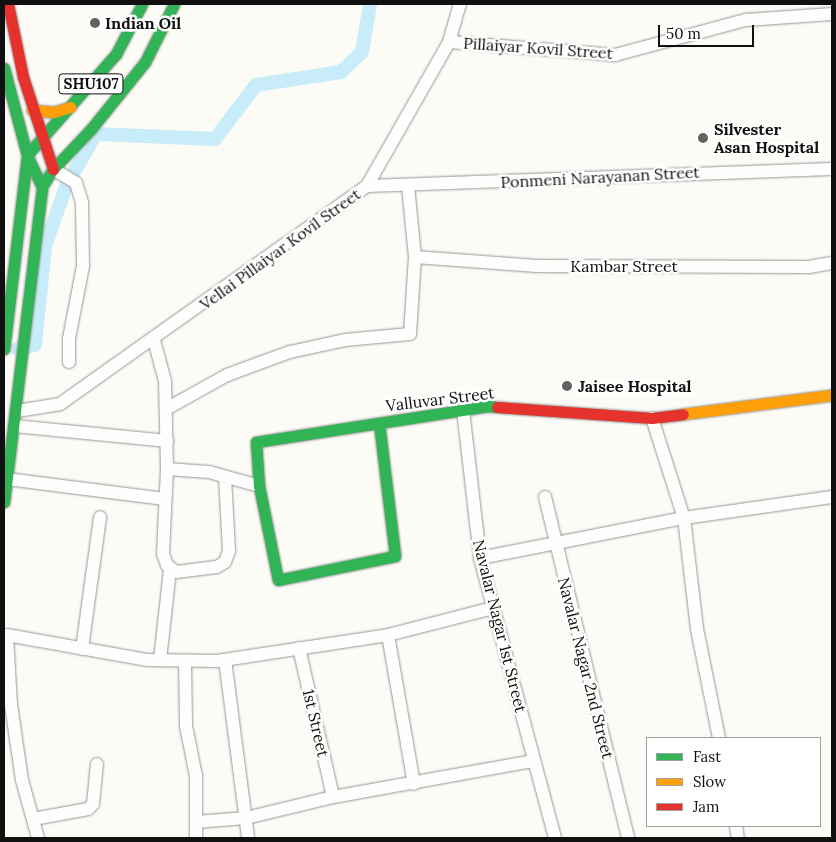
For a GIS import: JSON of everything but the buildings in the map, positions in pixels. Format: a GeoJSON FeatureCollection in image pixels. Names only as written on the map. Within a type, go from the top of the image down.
{"type":"FeatureCollection","features":[{"type":"Feature","properties":{"kind":"main road"},"geometry":{"type":"LineString","coordinates":[[4,502],[17,411],[22,339],[42,187],[53,168],[41,139],[23,77],[8,4]]}},
{"type":"Feature","properties":{"kind":"main road","name":"SHU107"},"geometry":{"type":"LineString","coordinates":[[53,168],[91,129],[140,68],[144,31],[142,4]]}},
{"type":"Feature","properties":{"kind":"main road","name":"SHU107"},"geometry":{"type":"LineString","coordinates":[[27,155],[116,54],[174,4]]}},
{"type":"Feature","properties":{"kind":"main road"},"geometry":{"type":"LineString","coordinates":[[4,68],[8,102],[27,155],[42,187]]}},
{"type":"Feature","properties":{"kind":"main road"},"geometry":{"type":"LineString","coordinates":[[5,83],[23,77]]}},
{"type":"Feature","properties":{"kind":"main road"},"geometry":{"type":"LineString","coordinates":[[8,102],[31,104],[54,112],[70,107]]}},
{"type":"Feature","properties":{"kind":"main road"},"geometry":{"type":"LineString","coordinates":[[4,112],[18,127]]}},
{"type":"Feature","properties":{"kind":"main road"},"geometry":{"type":"LineString","coordinates":[[4,344],[27,155]]}},
{"type":"Feature","properties":{"kind":"main road","name":"Valluvar Street"},"geometry":{"type":"LineString","coordinates":[[258,486],[256,442],[488,406],[652,418],[832,396]]}},
{"type":"Feature","properties":{"kind":"main road"},"geometry":{"type":"LineString","coordinates":[[258,486],[278,580],[395,556],[379,423]]}},
{"type":"Feature","properties":{"kind":"street","name":"Vellai Pillaiyar Kovil Street"},"geometry":{"type":"LineString","coordinates":[[17,411],[60,404],[154,340],[367,186],[449,42],[460,4]]}},
{"type":"Feature","properties":{"kind":"street","name":"Pillaiyar Kovil Street"},"geometry":{"type":"LineString","coordinates":[[449,42],[615,55],[746,20],[832,14]]}},
{"type":"Feature","properties":{"kind":"street"},"geometry":{"type":"LineString","coordinates":[[53,168],[72,180],[82,203],[83,266],[69,340],[69,362]]}},
{"type":"Feature","properties":{"kind":"street","name":"Ponmeni Narayanan Street"},"geometry":{"type":"LineString","coordinates":[[367,186],[832,169]]}},
{"type":"Feature","properties":{"kind":"street"},"geometry":{"type":"LineString","coordinates":[[166,409],[227,375],[290,352],[346,340],[410,334],[415,257],[408,186]]}},
{"type":"Feature","properties":{"kind":"street","name":"Kambar Street"},"geometry":{"type":"LineString","coordinates":[[415,257],[537,266],[808,267],[832,263]]}},
{"type":"Feature","properties":{"kind":"street"},"geometry":{"type":"LineString","coordinates":[[154,340],[165,381],[167,469],[163,554],[170,570],[160,660]]}},
{"type":"Feature","properties":{"kind":"street","name":"Navalar Nagar 1st Street"},"geometry":{"type":"LineString","coordinates":[[463,410],[480,558],[555,838]]}},
{"type":"Feature","properties":{"kind":"street"},"geometry":{"type":"LineString","coordinates":[[652,418],[684,518],[697,629],[719,737]]}},
{"type":"Feature","properties":{"kind":"street"},"geometry":{"type":"LineString","coordinates":[[14,426],[167,441]]}},
{"type":"Feature","properties":{"kind":"street"},"geometry":{"type":"LineString","coordinates":[[167,469],[209,472],[258,486]]}},
{"type":"Feature","properties":{"kind":"street"},"geometry":{"type":"LineString","coordinates":[[170,570],[217,567],[225,562],[228,551],[225,477]]}},
{"type":"Feature","properties":{"kind":"street"},"geometry":{"type":"LineString","coordinates":[[7,480],[165,499]]}},
{"type":"Feature","properties":{"kind":"street","name":"Navalar Nagar 2nd Street"},"geometry":{"type":"LineString","coordinates":[[545,497],[628,838]]}},
{"type":"Feature","properties":{"kind":"street"},"geometry":{"type":"LineString","coordinates":[[480,558],[556,541],[684,518],[832,497]]}},
{"type":"Feature","properties":{"kind":"street"},"geometry":{"type":"LineString","coordinates":[[82,648],[100,517]]}},
{"type":"Feature","properties":{"kind":"street"},"geometry":{"type":"LineString","coordinates":[[38,838],[22,780],[11,705],[5,634],[160,660],[224,660],[388,635],[494,608]]}},
{"type":"Feature","properties":{"kind":"street"},"geometry":{"type":"LineString","coordinates":[[388,635],[414,784]]}},
{"type":"Feature","properties":{"kind":"street","name":"1st Street"},"geometry":{"type":"LineString","coordinates":[[299,648],[334,797]]}},
{"type":"Feature","properties":{"kind":"street"},"geometry":{"type":"LineString","coordinates":[[185,660],[186,726],[196,776],[196,838]]}},
{"type":"Feature","properties":{"kind":"street"},"geometry":{"type":"LineString","coordinates":[[224,660],[248,838]]}},
{"type":"Feature","properties":{"kind":"street"},"geometry":{"type":"LineString","coordinates":[[196,822],[246,818],[334,797],[534,761]]}},
{"type":"Feature","properties":{"kind":"street"},"geometry":{"type":"LineString","coordinates":[[33,819],[88,809],[93,804],[97,764]]}},
{"type":"Feature","properties":{"kind":"waterway"},"geometry":{"type":"LineString","coordinates":[[17,349],[35,345],[45,246],[67,184],[96,134],[215,139],[256,85],[341,72],[362,52],[370,4]]}},
{"type":"Feature","properties":{"kind":"traffic: fast"},"geometry":{"type":"LineString","coordinates":[[4,349],[27,155],[116,54],[142,4]]}},
{"type":"Feature","properties":{"kind":"traffic: fast"},"geometry":{"type":"LineString","coordinates":[[4,502],[42,187],[53,169],[91,129],[145,62],[174,4]]}},
{"type":"Feature","properties":{"kind":"traffic: fast"},"geometry":{"type":"LineString","coordinates":[[4,68],[27,155],[42,187]]}},
{"type":"Feature","properties":{"kind":"traffic: fast"},"geometry":{"type":"LineString","coordinates":[[379,423],[395,556],[278,580],[259,486],[256,442],[488,406],[497,407]]}},
{"type":"Feature","properties":{"kind":"traffic: slow"},"geometry":{"type":"LineString","coordinates":[[32,110],[54,112],[70,107]]}},
{"type":"Feature","properties":{"kind":"traffic: slow"},"geometry":{"type":"LineString","coordinates":[[683,414],[832,395]]}},
{"type":"Feature","properties":{"kind":"traffic: jam"},"geometry":{"type":"LineString","coordinates":[[8,4],[23,77],[53,169]]}},
{"type":"Feature","properties":{"kind":"traffic: jam"},"geometry":{"type":"LineString","coordinates":[[497,407],[652,418],[683,414]]}},
{"type":"Feature","properties":{"kind":"place","name":"Indian Oil"},"geometry":{"type":"Point","coordinates":[95,23]}},
{"type":"Feature","properties":{"kind":"place","name":"Silvester Asan Hospital"},"geometry":{"type":"Point","coordinates":[703,138]}},
{"type":"Feature","properties":{"kind":"place","name":"Jaisee Hospital"},"geometry":{"type":"Point","coordinates":[567,386]}}]}
